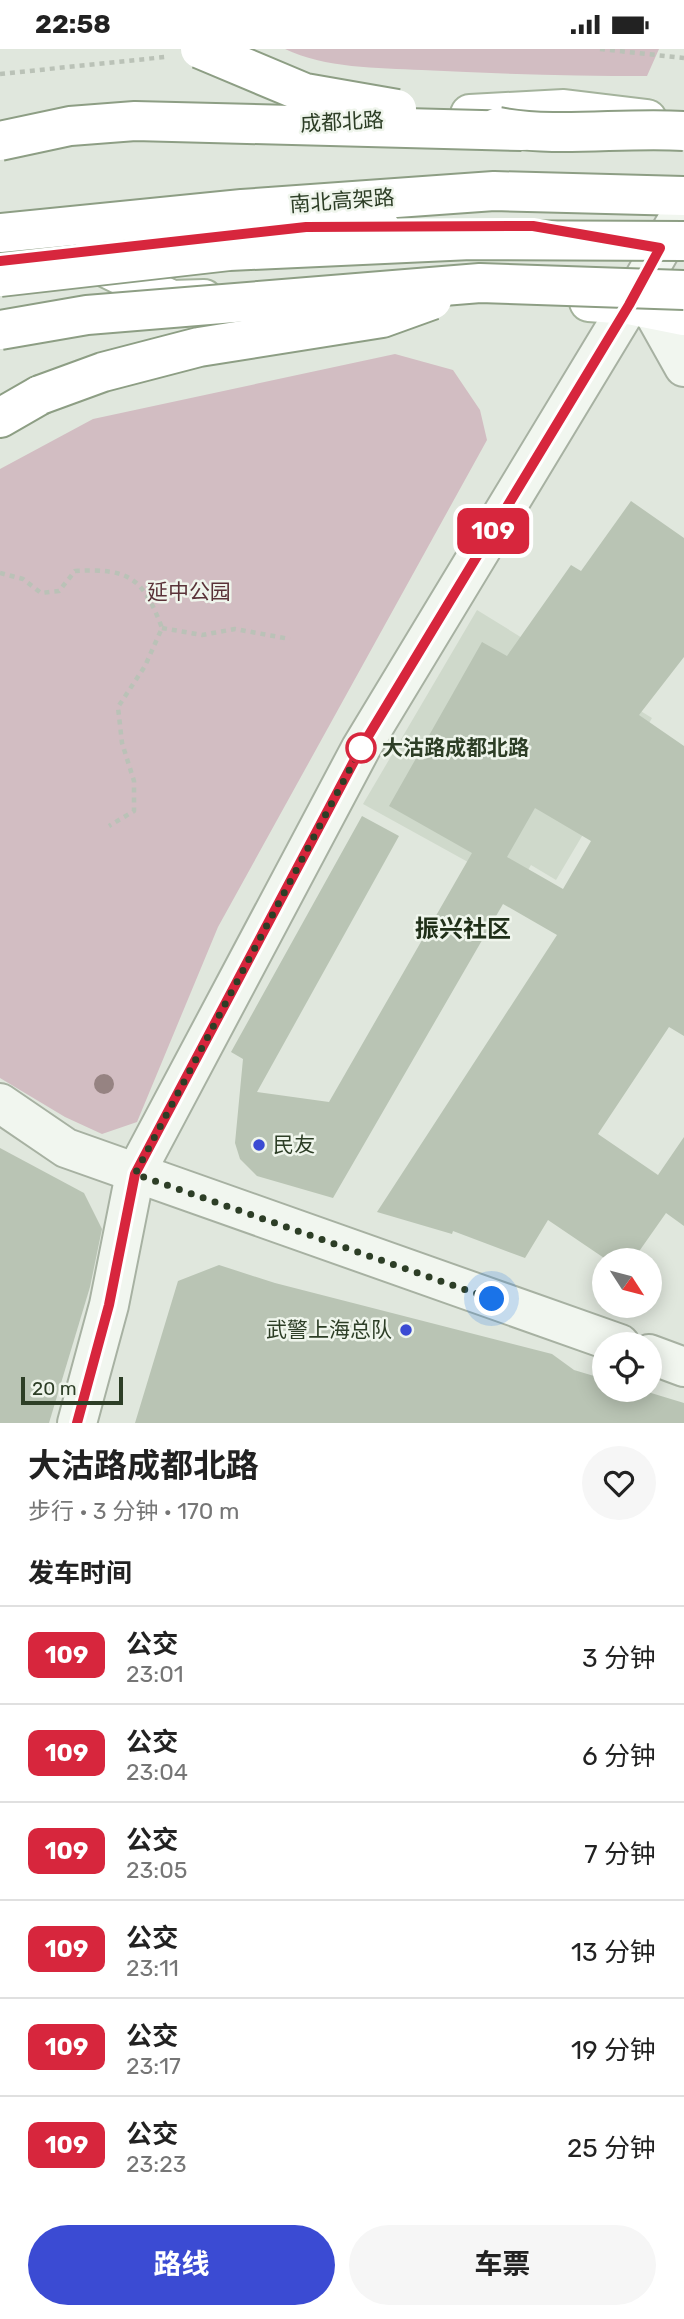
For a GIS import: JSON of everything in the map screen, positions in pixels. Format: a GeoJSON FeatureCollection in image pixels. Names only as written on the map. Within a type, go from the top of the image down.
{"type":"FeatureCollection","features":[{"type":"Feature","properties":{"kind":"main road"},"geometry":{"type":"LineString","coordinates":[[186,53],[305,93],[522,131]]}},
{"type":"Feature","properties":{"kind":"main road","name":"成都北路"},"geometry":{"type":"LineString","coordinates":[[0,143],[564,109],[684,123]]}},
{"type":"Feature","properties":{"kind":"main road"},"geometry":{"type":"LineString","coordinates":[[0,143],[70,126],[135,121],[522,131],[638,128],[684,131]]}},
{"type":"Feature","properties":{"kind":"main road","name":"南北高架路"},"geometry":{"type":"LineString","coordinates":[[0,233],[242,209],[494,191],[684,196]]}},
{"type":"Feature","properties":{"kind":"main road"},"geometry":{"type":"LineString","coordinates":[[0,261],[306,227],[533,226],[676,248]]}},
{"type":"Feature","properties":{"kind":"main road","name":"南北高架路"},"geometry":{"type":"LineString","coordinates":[[0,278],[229,251],[471,240],[676,248]]}},
{"type":"Feature","properties":{"kind":"main road"},"geometry":{"type":"LineString","coordinates":[[75,253],[172,300],[416,289],[655,310]]}},
{"type":"Feature","properties":{"kind":"main road"},"geometry":{"type":"LineString","coordinates":[[0,418],[40,395],[103,372],[199,347],[382,318],[480,283]]}},
{"type":"Feature","properties":{"kind":"main road"},"geometry":{"type":"LineString","coordinates":[[0,330],[87,315],[480,283],[684,290]]}},
{"type":"Feature","properties":{"kind":"street"},"geometry":{"type":"LineString","coordinates":[[77,1423],[109,1305],[135,1174],[361,748],[655,310],[676,248],[684,208]]}},
{"type":"Feature","properties":{"kind":"street"},"geometry":{"type":"LineString","coordinates":[[655,310],[684,367]]}},
{"type":"Feature","properties":{"kind":"street"},"geometry":{"type":"LineString","coordinates":[[0,1103],[66,1148],[592,1334]]}},
{"type":"Feature","properties":{"kind":"street"},"geometry":{"type":"LineString","coordinates":[[662,1359],[684,1367]]}},
{"type":"Feature","properties":{"kind":"path"},"geometry":{"type":"LineString","coordinates":[[600,49],[684,58]]}},
{"type":"Feature","properties":{"kind":"path"},"geometry":{"type":"LineString","coordinates":[[0,74],[186,53]]}},
{"type":"Feature","properties":{"kind":"path"},"geometry":{"type":"LineString","coordinates":[[0,573],[23,579],[41,593],[60,591],[75,571],[108,569],[132,579],[152,601],[162,628],[145,666],[118,707],[122,743],[134,781],[134,811],[109,826]]}},
{"type":"Feature","properties":{"kind":"path"},"geometry":{"type":"LineString","coordinates":[[162,628],[202,635],[235,629],[290,639]]}},
{"type":"Feature","properties":{"kind":"shaded area"},"geometry":{"type":"Polygon","coordinates":[[[477,610],[652,718],[556,880],[531,865],[517,889],[363,804],[477,610]]]}},
{"type":"Feature","properties":{"kind":"green space"},"geometry":{"type":"Polygon","coordinates":[[[285,49],[659,49],[647,76],[506,74],[370,67],[317,60],[285,49]]]}},
{"type":"Feature","properties":{"kind":"green space","name":"延中公园"},"geometry":{"type":"Polygon","coordinates":[[[395,354],[453,370],[480,410],[487,440],[218,927],[137,1122],[102,1134],[65,1117],[0,1078],[0,469],[93,419],[395,354]]]}},
{"type":"Feature","properties":{"kind":"building"},"geometry":{"type":"Polygon","coordinates":[[[631,501],[684,538],[684,657],[639,715],[684,746],[684,1036],[669,1027],[598,1134],[658,1175],[684,1137],[684,1226],[666,1213],[641,1248],[592,1250],[548,1220],[525,1258],[453,1231],[452,1234],[377,1212],[557,935],[503,904],[333,1198],[257,1176],[240,1159],[235,1143],[243,1059],[231,1052],[362,816],[399,836],[257,1092],[329,1102],[472,853],[389,806],[482,642],[507,656],[571,565],[581,571],[631,501]],[[535,808],[507,857],[563,889],[591,841],[535,808]]]}},
{"type":"Feature","properties":{"kind":"building"},"geometry":{"type":"Polygon","coordinates":[[[0,1148],[84,1193],[102,1229],[90,1287],[49,1423],[0,1423],[0,1148]]]}},
{"type":"Feature","properties":{"kind":"building"},"geometry":{"type":"Polygon","coordinates":[[[219,1265],[275,1283],[552,1354],[574,1370],[592,1375],[592,1402],[662,1402],[662,1396],[684,1403],[684,1423],[135,1423],[178,1281],[219,1265]]]}},
{"type":"Feature","properties":{"kind":"bus line","name":"109"},"geometry":{"type":"LineString","coordinates":[[0,261],[306,227],[533,226],[660,248],[629,305],[361,748],[135,1174],[109,1305],[77,1423]]}},
{"type":"Feature","properties":{"kind":"place","name":"大沽路成都北路"},"geometry":{"type":"Point","coordinates":[361,748]}},
{"type":"Feature","properties":{"kind":"place","name":"民友"},"geometry":{"type":"Point","coordinates":[259,1145]}},
{"type":"Feature","properties":{"kind":"place","name":"武警上海总队"},"geometry":{"type":"Point","coordinates":[406,1330]}},
{"type":"Feature","properties":{"kind":"district","name":"振兴社区"},"geometry":{"type":"Point","coordinates":[463,929]}},
{"type":"Feature","properties":{"kind":"route"},"geometry":{"type":"LineString","coordinates":[[361,748],[135,1174],[492,1299]]}}]}
